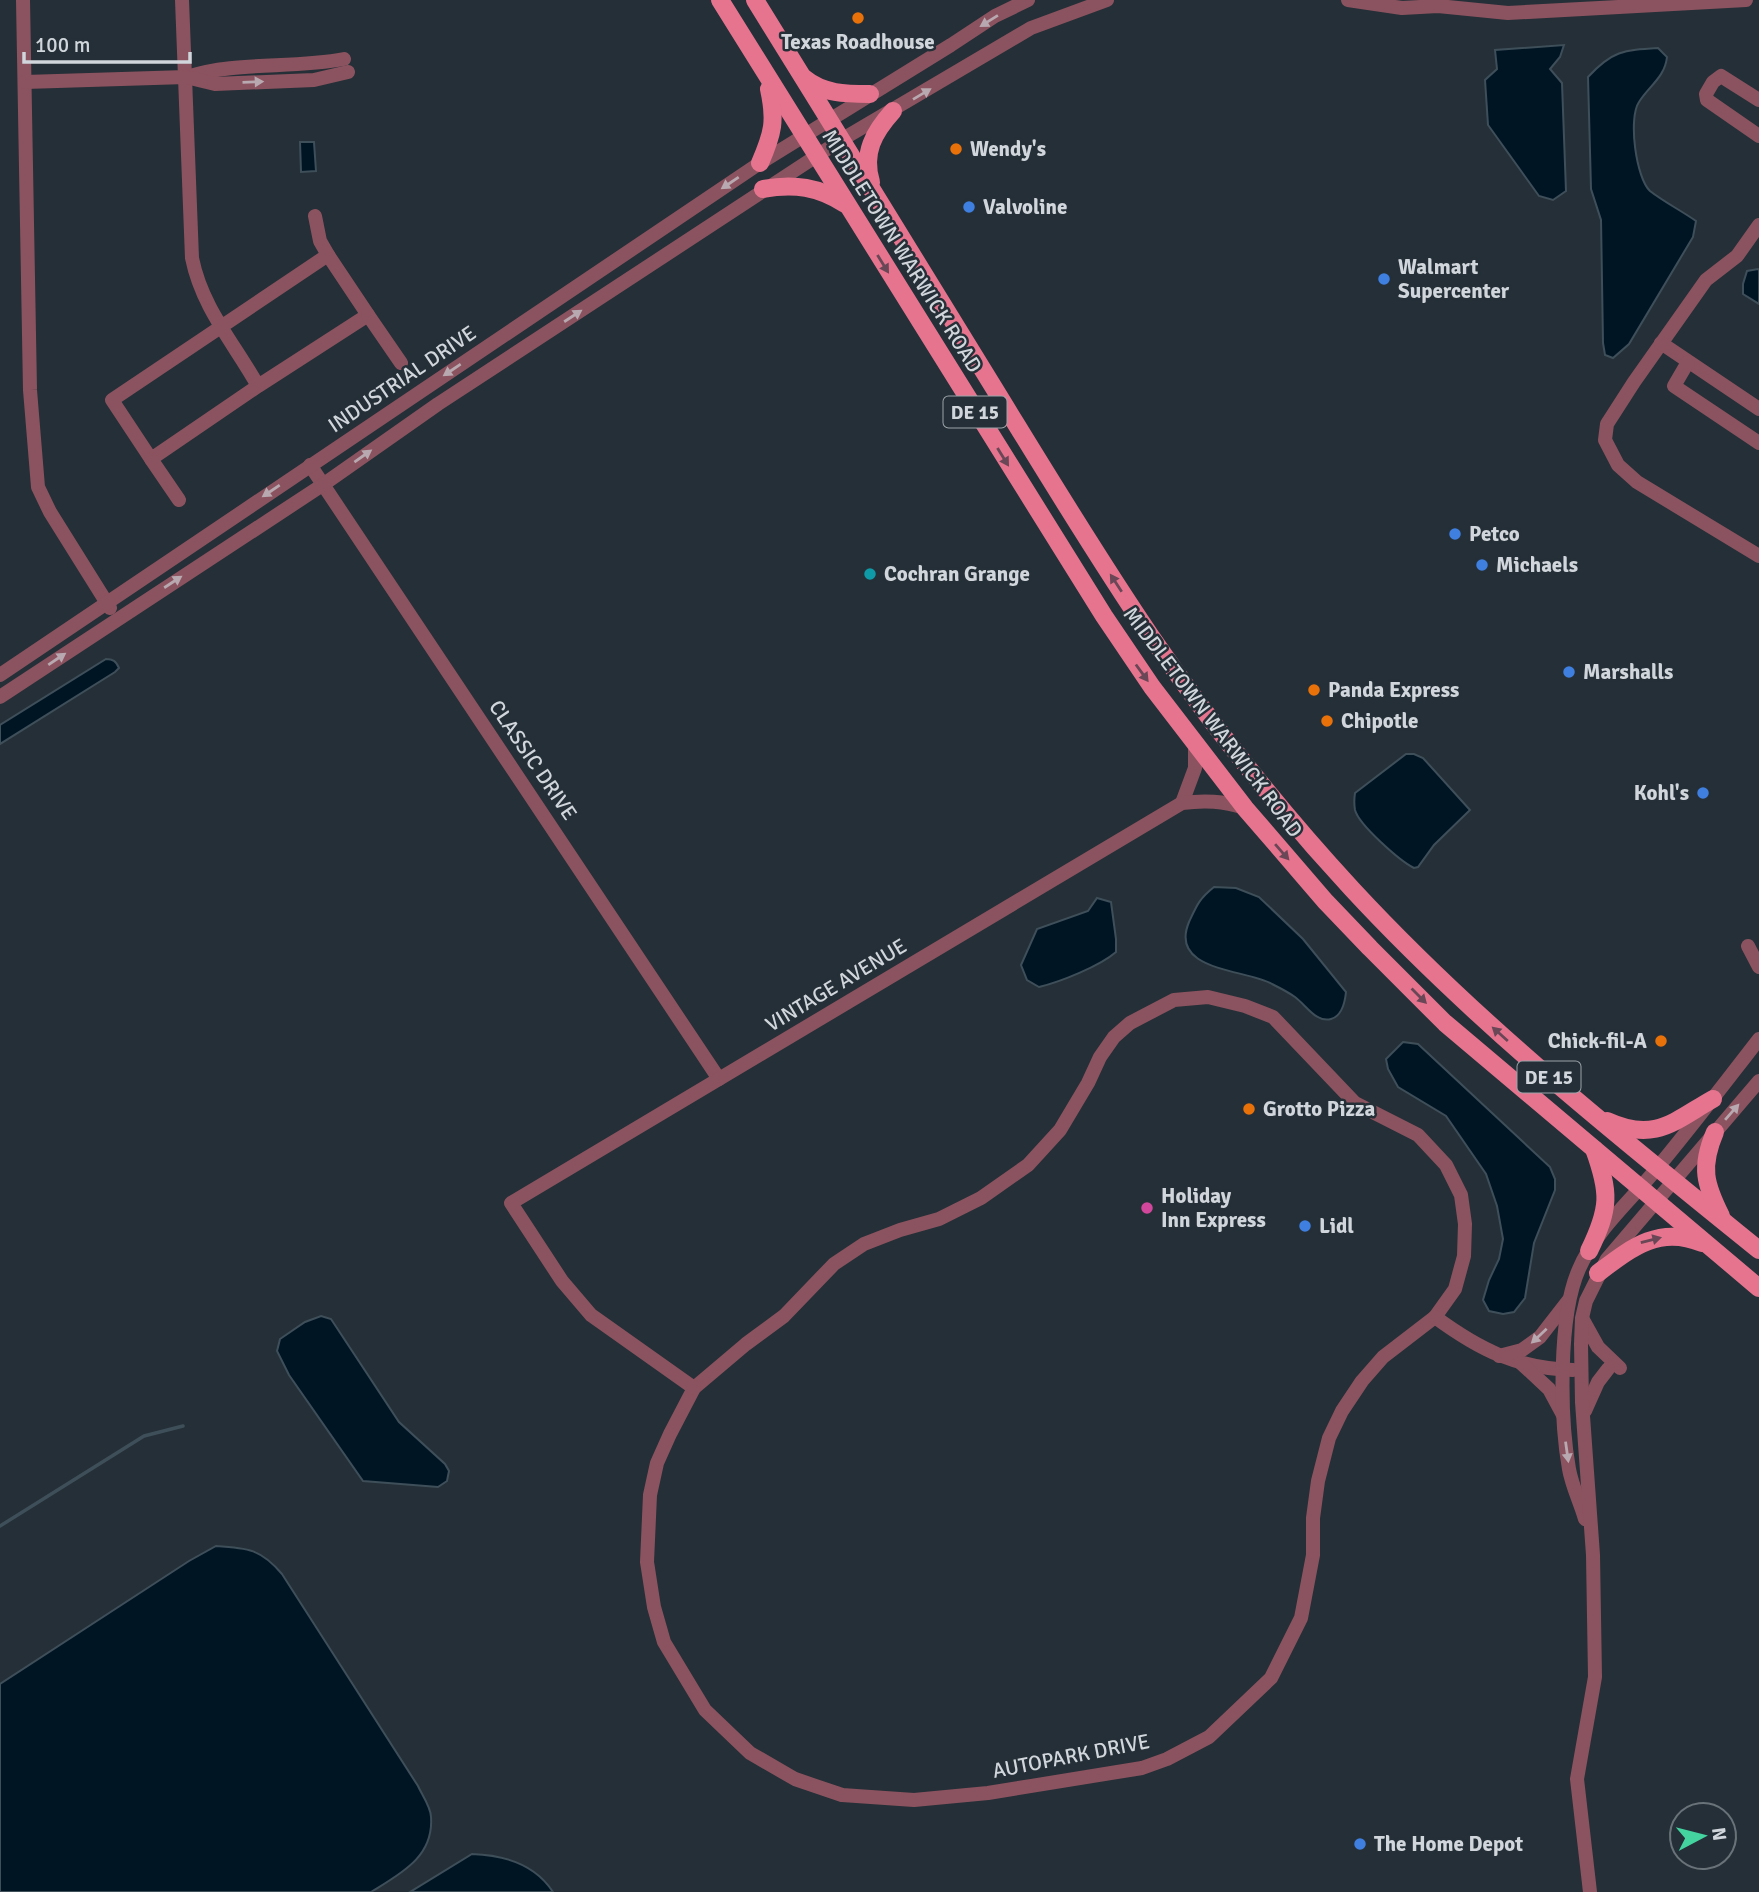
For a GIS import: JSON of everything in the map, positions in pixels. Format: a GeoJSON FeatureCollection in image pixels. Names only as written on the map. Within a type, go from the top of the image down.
{"type":"FeatureCollection","features":[{"type":"Feature","properties":{"kind":"main road","name":"MIDDLETOWN WARWICK ROAD"},"geometry":{"type":"LineString","coordinates":[[720,0],[1078,578],[1128,653],[1245,808],[1326,901],[1445,1023],[1759,1288]]}},
{"type":"Feature","properties":{"kind":"main road","name":"MIDDLETOWN WARWICK ROAD"},"geometry":{"type":"LineString","coordinates":[[755,0],[1075,520],[1150,636],[1209,717],[1352,888],[1416,955],[1490,1025],[1594,1115],[1759,1251]]}},
{"type":"Feature","properties":{"kind":"main road"},"geometry":{"type":"LineString","coordinates":[[760,163],[771,136],[774,112],[766,75]]}},
{"type":"Feature","properties":{"kind":"main road"},"geometry":{"type":"LineString","coordinates":[[801,75],[814,86],[831,92],[870,94]]}},
{"type":"Feature","properties":{"kind":"main road"},"geometry":{"type":"LineString","coordinates":[[875,195],[868,174],[869,155],[875,131],[893,111]]}},
{"type":"Feature","properties":{"kind":"main road"},"geometry":{"type":"LineString","coordinates":[[763,189],[784,185],[811,188],[829,194],[848,206]]}},
{"type":"Feature","properties":{"kind":"main road"},"geometry":{"type":"LineString","coordinates":[[1594,1115],[1629,1129],[1652,1130],[1676,1122],[1713,1099]]}},
{"type":"Feature","properties":{"kind":"main road"},"geometry":{"type":"LineString","coordinates":[[1715,1132],[1707,1155],[1706,1176],[1709,1192],[1724,1222]]}},
{"type":"Feature","properties":{"kind":"main road"},"geometry":{"type":"LineString","coordinates":[[1589,1251],[1602,1222],[1606,1199],[1604,1178],[1594,1149]]}},
{"type":"Feature","properties":{"kind":"main road"},"geometry":{"type":"LineString","coordinates":[[1598,1273],[1631,1248],[1648,1240],[1675,1237],[1697,1241],[1712,1248]]}},
{"type":"Feature","properties":{"kind":"street"},"geometry":{"type":"LineString","coordinates":[[23,0],[30,390],[37,487],[116,619]]}},
{"type":"Feature","properties":{"kind":"street"},"geometry":{"type":"LineString","coordinates":[[182,0],[192,258],[197,282],[219,328],[258,386]]}},
{"type":"Feature","properties":{"kind":"street","name":"INDUSTRIAL DRIVE"},"geometry":{"type":"LineString","coordinates":[[0,675],[760,163],[995,16],[1028,0]]}},
{"type":"Feature","properties":{"kind":"street","name":"INDUSTRIAL DRIVE"},"geometry":{"type":"LineString","coordinates":[[0,697],[324,484],[438,404],[661,260],[763,189],[1031,28],[1107,0]]}},
{"type":"Feature","properties":{"kind":"street"},"geometry":{"type":"LineString","coordinates":[[1348,0],[1402,8],[1432,3],[1508,13],[1746,0]]}},
{"type":"Feature","properties":{"kind":"street"},"geometry":{"type":"LineString","coordinates":[[25,82],[186,77],[215,84],[314,80],[346,66]]}},
{"type":"Feature","properties":{"kind":"street"},"geometry":{"type":"LineString","coordinates":[[1759,100],[1721,76],[1713,82],[1706,94],[1707,100],[1759,136]]}},
{"type":"Feature","properties":{"kind":"street"},"geometry":{"type":"LineString","coordinates":[[315,216],[320,242],[401,363]]}},
{"type":"Feature","properties":{"kind":"street"},"geometry":{"type":"LineString","coordinates":[[1759,225],[1737,256],[1706,280],[1607,424],[1605,440],[1618,465],[1637,482],[1759,556]]}},
{"type":"Feature","properties":{"kind":"street"},"geometry":{"type":"LineString","coordinates":[[179,500],[112,400],[328,255]]}},
{"type":"Feature","properties":{"kind":"street"},"geometry":{"type":"LineString","coordinates":[[151,459],[368,315]]}},
{"type":"Feature","properties":{"kind":"street"},"geometry":{"type":"LineString","coordinates":[[1661,344],[1759,409]]}},
{"type":"Feature","properties":{"kind":"street"},"geometry":{"type":"LineString","coordinates":[[1688,362],[1674,386],[1759,443]]}},
{"type":"Feature","properties":{"kind":"street","name":"CLASSIC DRIVE"},"geometry":{"type":"LineString","coordinates":[[310,465],[719,1079]]}},
{"type":"Feature","properties":{"kind":"street"},"geometry":{"type":"LineString","coordinates":[[1182,803],[1195,768],[1195,743]]}},
{"type":"Feature","properties":{"kind":"street","name":"VINTAGE AVENUE"},"geometry":{"type":"LineString","coordinates":[[694,1388],[590,1315],[562,1281],[511,1203],[1182,803],[1207,800],[1245,808]]}},
{"type":"Feature","properties":{"kind":"street"},"geometry":{"type":"LineString","coordinates":[[1759,960],[1748,946],[1759,967]]}},
{"type":"Feature","properties":{"kind":"street","name":"AUTOPARK DRIVE"},"geometry":{"type":"LineString","coordinates":[[1208,997],[1245,1006],[1273,1017],[1355,1103],[1418,1135],[1446,1165],[1461,1195],[1465,1224],[1464,1256],[1455,1289],[1435,1317],[1383,1357],[1362,1381],[1342,1411],[1329,1438],[1318,1481],[1313,1517],[1313,1555],[1301,1618],[1271,1678],[1209,1737],[1167,1759],[1142,1768],[988,1793],[914,1800],[842,1795],[795,1779],[750,1753],[705,1710],[664,1642],[654,1606],[647,1562],[650,1495],[657,1463],[694,1388],[784,1316],[834,1264],[864,1244],[939,1219],[960,1209],[991,1193],[1028,1165],[1059,1130],[1114,1037],[1130,1023],[1174,1000],[1208,997]]}},
{"type":"Feature","properties":{"kind":"street"},"geometry":{"type":"LineString","coordinates":[[1593,1555],[1584,1515],[1569,1471],[1564,1417],[1564,1369],[1565,1323],[1569,1300],[1579,1269],[1589,1251],[1759,1040]]}},
{"type":"Feature","properties":{"kind":"street"},"geometry":{"type":"LineString","coordinates":[[1590,1892],[1577,1779],[1595,1677],[1593,1555],[1581,1370],[1586,1301],[1607,1259],[1759,1081]]}},
{"type":"Feature","properties":{"kind":"street"},"geometry":{"type":"LineString","coordinates":[[1498,1356],[1522,1350],[1543,1335],[1569,1300]]}},
{"type":"Feature","properties":{"kind":"street"},"geometry":{"type":"LineString","coordinates":[[1435,1317],[1469,1342],[1498,1356],[1520,1362],[1581,1370]]}},
{"type":"Feature","properties":{"kind":"street"},"geometry":{"type":"LineString","coordinates":[[1583,1318],[1614,1369],[1598,1382],[1583,1415]]}},
{"type":"Feature","properties":{"kind":"street"},"geometry":{"type":"LineString","coordinates":[[1520,1362],[1549,1389],[1564,1417]]}},
{"type":"Feature","properties":{"kind":"water"},"geometry":{"type":"Polygon","coordinates":[[[1564,45],[1560,57],[1550,69],[1562,83],[1566,191],[1553,200],[1539,196],[1488,125],[1485,80],[1497,69],[1495,50],[1564,45]]]}},
{"type":"Feature","properties":{"kind":"water"},"geometry":{"type":"Polygon","coordinates":[[[1658,48],[1667,57],[1666,64],[1636,110],[1634,134],[1637,161],[1650,191],[1696,221],[1693,237],[1629,344],[1613,358],[1605,355],[1603,343],[1601,220],[1591,189],[1588,77],[1611,57],[1636,50],[1658,48]]]}},
{"type":"Feature","properties":{"kind":"water"},"geometry":{"type":"Polygon","coordinates":[[[300,142],[314,142],[316,171],[301,172],[300,142]]]}},
{"type":"Feature","properties":{"kind":"water"},"geometry":{"type":"Polygon","coordinates":[[[1758,269],[1759,304],[1743,294],[1747,271],[1758,269]]]}},
{"type":"Feature","properties":{"kind":"water"},"geometry":{"type":"Polygon","coordinates":[[[106,659],[114,661],[119,668],[0,744],[0,725],[106,659]]]}},
{"type":"Feature","properties":{"kind":"water"},"geometry":{"type":"Polygon","coordinates":[[[1406,754],[1423,758],[1470,810],[1434,845],[1418,867],[1414,868],[1390,851],[1372,833],[1358,817],[1354,806],[1355,793],[1406,754]]]}},
{"type":"Feature","properties":{"kind":"water"},"geometry":{"type":"Polygon","coordinates":[[[1214,887],[1236,888],[1259,897],[1303,939],[1346,992],[1338,1015],[1326,1020],[1321,1018],[1278,987],[1213,966],[1199,960],[1190,951],[1186,938],[1189,922],[1199,903],[1214,887]]]}},
{"type":"Feature","properties":{"kind":"water"},"geometry":{"type":"Polygon","coordinates":[[[1097,898],[1111,902],[1116,952],[1090,968],[1048,985],[1039,987],[1027,980],[1021,965],[1037,929],[1088,911],[1097,898]]]}},
{"type":"Feature","properties":{"kind":"water"},"geometry":{"type":"Polygon","coordinates":[[[1403,1042],[1418,1044],[1550,1167],[1555,1179],[1555,1190],[1534,1243],[1525,1298],[1514,1312],[1503,1314],[1489,1311],[1483,1300],[1499,1259],[1503,1239],[1497,1206],[1486,1174],[1446,1116],[1398,1087],[1388,1069],[1386,1059],[1403,1042]]]}},
{"type":"Feature","properties":{"kind":"water"},"geometry":{"type":"Polygon","coordinates":[[[321,1316],[331,1319],[399,1422],[445,1464],[449,1471],[447,1481],[438,1487],[363,1481],[289,1375],[277,1351],[280,1339],[305,1322],[321,1316]]]}},
{"type":"Feature","properties":{"kind":"water"},"geometry":{"type":"Polygon","coordinates":[[[216,1546],[253,1551],[267,1559],[282,1574],[426,1801],[431,1813],[430,1831],[421,1854],[404,1871],[371,1892],[0,1892],[0,1684],[216,1546]]]}},
{"type":"Feature","properties":{"kind":"water"},"geometry":{"type":"Polygon","coordinates":[[[472,1854],[507,1859],[528,1868],[546,1882],[553,1892],[410,1892],[472,1854]]]}},
{"type":"Feature","properties":{"kind":"waterway"},"geometry":{"type":"LineString","coordinates":[[0,1526],[144,1436],[183,1426]]}},
{"type":"Feature","properties":{"kind":"place","name":"Texas Roadhouse"},"geometry":{"type":"Point","coordinates":[858,18]}},
{"type":"Feature","properties":{"kind":"place","name":"Wendy's"},"geometry":{"type":"Point","coordinates":[956,149]}},
{"type":"Feature","properties":{"kind":"place","name":"Valvoline"},"geometry":{"type":"Point","coordinates":[969,207]}},
{"type":"Feature","properties":{"kind":"place","name":"Walmart Supercenter"},"geometry":{"type":"Point","coordinates":[1384,279]}},
{"type":"Feature","properties":{"kind":"place","name":"Petco"},"geometry":{"type":"Point","coordinates":[1455,534]}},
{"type":"Feature","properties":{"kind":"place","name":"Michaels"},"geometry":{"type":"Point","coordinates":[1482,565]}},
{"type":"Feature","properties":{"kind":"place","name":"Cochran Grange"},"geometry":{"type":"Point","coordinates":[870,574]}},
{"type":"Feature","properties":{"kind":"place","name":"Marshalls"},"geometry":{"type":"Point","coordinates":[1569,672]}},
{"type":"Feature","properties":{"kind":"place","name":"Panda Express"},"geometry":{"type":"Point","coordinates":[1314,690]}},
{"type":"Feature","properties":{"kind":"place","name":"Chipotle"},"geometry":{"type":"Point","coordinates":[1327,721]}},
{"type":"Feature","properties":{"kind":"place","name":"Kohl's"},"geometry":{"type":"Point","coordinates":[1703,793]}},
{"type":"Feature","properties":{"kind":"place","name":"Chick-fil-A"},"geometry":{"type":"Point","coordinates":[1661,1041]}},
{"type":"Feature","properties":{"kind":"place","name":"Grotto Pizza"},"geometry":{"type":"Point","coordinates":[1249,1109]}},
{"type":"Feature","properties":{"kind":"place","name":"Holiday Inn Express"},"geometry":{"type":"Point","coordinates":[1147,1208]}},
{"type":"Feature","properties":{"kind":"place","name":"Lidl"},"geometry":{"type":"Point","coordinates":[1305,1226]}},
{"type":"Feature","properties":{"kind":"place","name":"The Home Depot"},"geometry":{"type":"Point","coordinates":[1360,1844]}}]}
